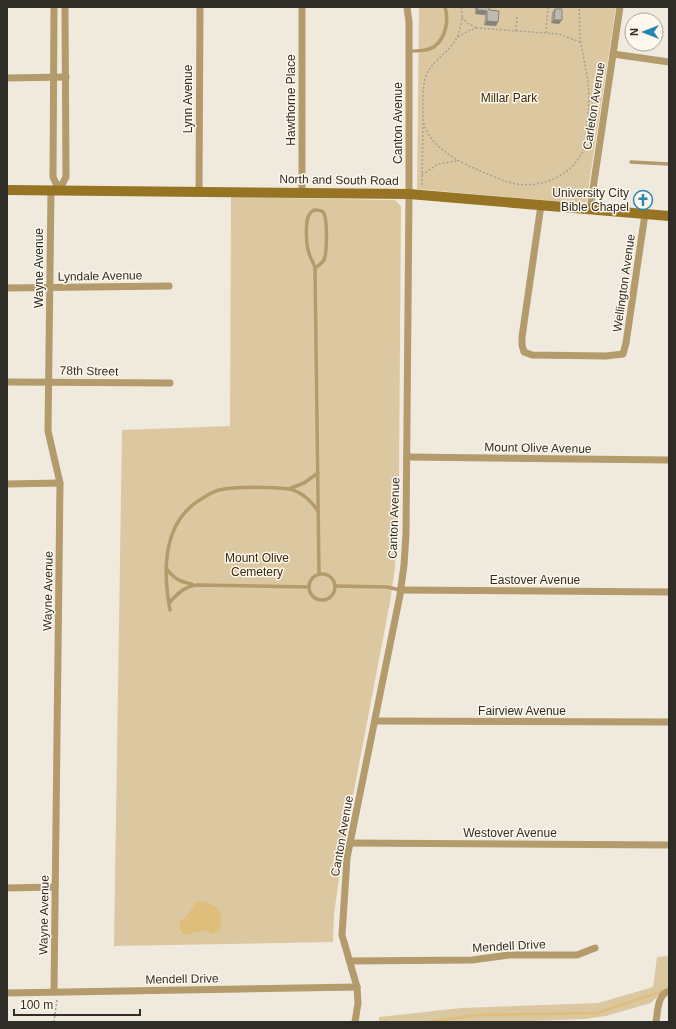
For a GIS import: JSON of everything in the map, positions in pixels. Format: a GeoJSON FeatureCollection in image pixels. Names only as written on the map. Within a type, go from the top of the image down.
{"type":"FeatureCollection","features":[{"type":"Feature","properties":{"kind":"street","name":"Wayne Avenue"},"geometry":{"type":"LineString","coordinates":[[54,7],[53,177],[55,190],[50,288],[48,431],[60,483],[55,887],[56,992]]}},
{"type":"Feature","properties":{"kind":"street","name":"Wayne Avenue"},"geometry":{"type":"LineString","coordinates":[[55,190],[66,176],[65,7]]}},
{"type":"Feature","properties":{"kind":"street","name":"Lynn Avenue"},"geometry":{"type":"LineString","coordinates":[[199,192],[200,7]]}},
{"type":"Feature","properties":{"kind":"street","name":"Hawthorne Place"},"geometry":{"type":"LineString","coordinates":[[302,7],[302,193]]}},
{"type":"Feature","properties":{"kind":"street","name":"Canton Avenue"},"geometry":{"type":"LineString","coordinates":[[356,1020],[358,1003],[357,987],[350,961],[345,950],[342,935],[346,866],[400,590],[406,534],[410,194],[409,22],[407,7]]}},
{"type":"Feature","properties":{"kind":"street","name":"Carleton Avenue"},"geometry":{"type":"LineString","coordinates":[[590,209],[620,7]]}},
{"type":"Feature","properties":{"kind":"street"},"geometry":{"type":"LineString","coordinates":[[613,54],[669,62]]}},
{"type":"Feature","properties":{"kind":"street"},"geometry":{"type":"LineString","coordinates":[[7,78],[66,77]]}},
{"type":"Feature","properties":{"kind":"street","name":"North and South Road"},"geometry":{"type":"LineString","coordinates":[[7,190],[410,194],[669,216]]}},
{"type":"Feature","properties":{"kind":"street","name":"Wellington Avenue"},"geometry":{"type":"LineString","coordinates":[[541,205],[522,337],[524,352],[532,355],[606,356],[623,354],[626,343],[645,214]]}},
{"type":"Feature","properties":{"kind":"street","name":"Lyndale Avenue"},"geometry":{"type":"LineString","coordinates":[[7,288],[169,286]]}},
{"type":"Feature","properties":{"kind":"street","name":"78th Street"},"geometry":{"type":"LineString","coordinates":[[7,382],[170,383]]}},
{"type":"Feature","properties":{"kind":"street","name":"Mount Olive Avenue"},"geometry":{"type":"LineString","coordinates":[[407,457],[669,460]]}},
{"type":"Feature","properties":{"kind":"street"},"geometry":{"type":"LineString","coordinates":[[7,484],[60,483]]}},
{"type":"Feature","properties":{"kind":"street","name":"Eastover Avenue"},"geometry":{"type":"LineString","coordinates":[[400,590],[669,592]]}},
{"type":"Feature","properties":{"kind":"street","name":"Fairview Avenue"},"geometry":{"type":"LineString","coordinates":[[375,721],[669,722]]}},
{"type":"Feature","properties":{"kind":"street","name":"Westover Avenue"},"geometry":{"type":"LineString","coordinates":[[350,843],[669,845]]}},
{"type":"Feature","properties":{"kind":"street"},"geometry":{"type":"LineString","coordinates":[[7,888],[55,887]]}},
{"type":"Feature","properties":{"kind":"street","name":"Mendell Drive"},"geometry":{"type":"LineString","coordinates":[[350,961],[472,960],[509,955],[577,955],[595,948]]}},
{"type":"Feature","properties":{"kind":"street","name":"Mendell Drive"},"geometry":{"type":"LineString","coordinates":[[7,993],[357,987]]}},
{"type":"Feature","properties":{"kind":"street"},"geometry":{"type":"LineString","coordinates":[[656,1022],[660,997],[669,991]]}},
{"type":"Feature","properties":{"kind":"lane"},"geometry":{"type":"LineString","coordinates":[[409,51],[422,51],[435,46],[447,23],[448,14],[446,7]]}},
{"type":"Feature","properties":{"kind":"lane"},"geometry":{"type":"LineString","coordinates":[[631,162],[669,164]]}},
{"type":"Feature","properties":{"kind":"lane"},"geometry":{"type":"LineString","coordinates":[[314,268],[323,260],[326,252],[326,218],[323,212],[319,210],[314,210],[309,215],[307,222],[307,247],[314,268],[319,574]]}},
{"type":"Feature","properties":{"kind":"lane"},"geometry":{"type":"LineString","coordinates":[[170,610],[168,603],[166,568],[170,538],[183,514],[191,506],[208,494],[218,490],[230,488],[290,488],[304,483],[318,472]]}},
{"type":"Feature","properties":{"kind":"lane"},"geometry":{"type":"LineString","coordinates":[[290,488],[298,491],[311,501],[319,512]]}},
{"type":"Feature","properties":{"kind":"lane"},"geometry":{"type":"LineString","coordinates":[[166,568],[172,576],[178,580],[197,585]]}},
{"type":"Feature","properties":{"kind":"lane"},"geometry":{"type":"LineString","coordinates":[[319,574],[331,578],[335,586],[332,594],[322,600],[314,597],[309,587],[312,579],[319,574]]}},
{"type":"Feature","properties":{"kind":"lane"},"geometry":{"type":"LineString","coordinates":[[168,603],[184,589],[197,585],[309,587]]}},
{"type":"Feature","properties":{"kind":"lane"},"geometry":{"type":"LineString","coordinates":[[335,586],[387,587],[400,590]]}},
{"type":"Feature","properties":{"kind":"path"},"geometry":{"type":"LineString","coordinates":[[422,186],[424,86],[426,76],[434,64],[452,46],[459,34],[462,17],[460,7]]}},
{"type":"Feature","properties":{"kind":"path"},"geometry":{"type":"LineString","coordinates":[[546,33],[548,7]]}},
{"type":"Feature","properties":{"kind":"path"},"geometry":{"type":"LineString","coordinates":[[423,119],[425,128],[431,138],[444,151],[457,161],[497,178],[517,184],[530,185],[544,183],[567,172],[575,164],[584,149],[589,102],[588,84],[581,42],[579,7]]}},
{"type":"Feature","properties":{"kind":"path"},"geometry":{"type":"LineString","coordinates":[[516,31],[517,16]]}},
{"type":"Feature","properties":{"kind":"path"},"geometry":{"type":"LineString","coordinates":[[462,17],[467,23],[477,28]]}},
{"type":"Feature","properties":{"kind":"path"},"geometry":{"type":"LineString","coordinates":[[456,38],[470,30],[477,28],[559,34],[581,42]]}},
{"type":"Feature","properties":{"kind":"path"},"geometry":{"type":"LineString","coordinates":[[422,175],[438,164],[457,161]]}},
{"type":"Feature","properties":{"kind":"path"},"geometry":{"type":"LineString","coordinates":[[54,1022],[56,992]]}},
{"type":"Feature","properties":{"kind":"green space","name":"Millar Park"},"geometry":{"type":"Polygon","coordinates":[[[419,7],[616,7],[586,204],[417,189],[419,7]]]}},
{"type":"Feature","properties":{"kind":"green space","name":"Mount Olive Cemetery"},"geometry":{"type":"Polygon","coordinates":[[[231,197],[395,200],[401,206],[399,477],[395,568],[390,602],[344,843],[334,914],[333,942],[114,946],[122,430],[230,426],[231,197]]]}},
{"type":"Feature","properties":{"kind":"green space"},"geometry":{"type":"Polygon","coordinates":[[[669,956],[669,992],[659,995],[651,1003],[606,1016],[585,1019],[505,1022],[379,1022],[379,1017],[461,1008],[598,1003],[653,987],[657,957],[669,956]]]}},
{"type":"Feature","properties":{"kind":"shaded area"},"geometry":{"type":"Polygon","coordinates":[[[197,901],[209,903],[218,909],[222,918],[220,930],[212,934],[206,930],[189,935],[183,934],[179,928],[180,921],[186,917],[197,901]]]}},
{"type":"Feature","properties":{"kind":"building"},"geometry":{"type":"Polygon","coordinates":[[[478,7],[489,7],[489,10],[499,11],[498,22],[487,21],[487,11],[477,10],[478,7]]]}},
{"type":"Feature","properties":{"kind":"building"},"geometry":{"type":"Polygon","coordinates":[[[555,9],[562,9],[562,20],[554,20],[555,9]]]}},
{"type":"Feature","properties":{"kind":"waterway"},"geometry":{"type":"LineString","coordinates":[[428,1022],[479,1015],[597,1013],[663,991]]}},
{"type":"Feature","properties":{"kind":"place","name":"University City Bible Chapel"},"geometry":{"type":"Point","coordinates":[643,200]}}]}
